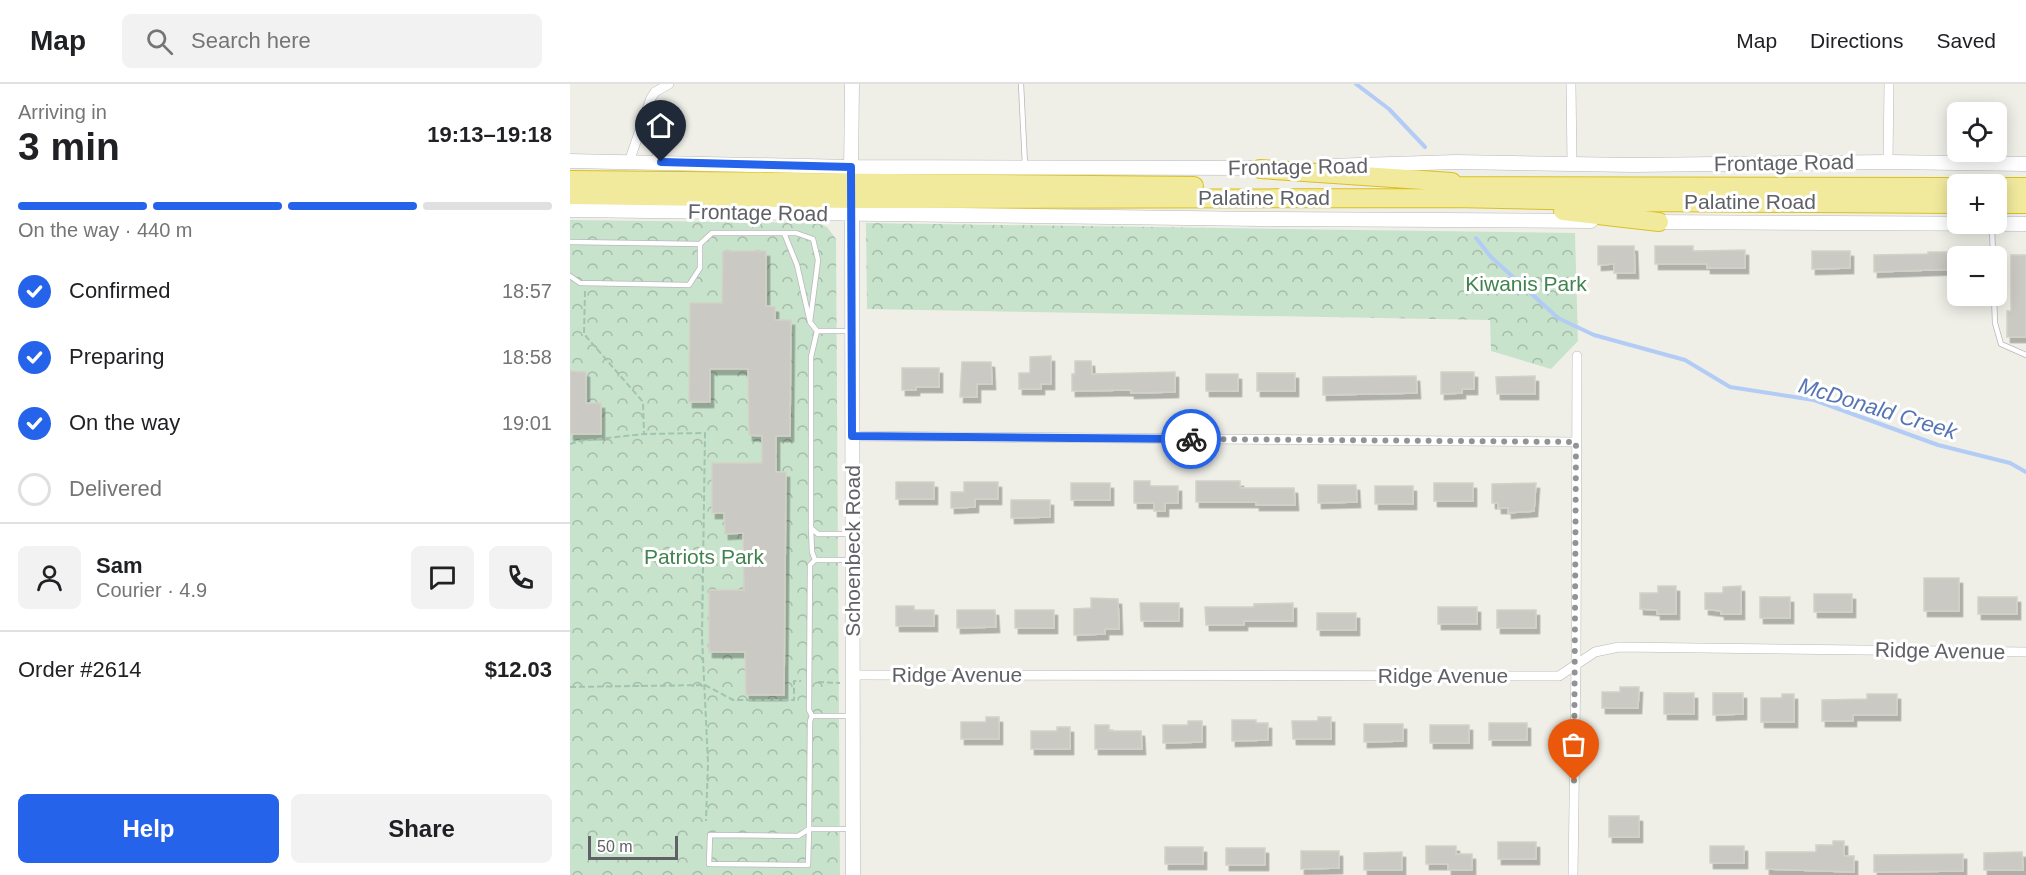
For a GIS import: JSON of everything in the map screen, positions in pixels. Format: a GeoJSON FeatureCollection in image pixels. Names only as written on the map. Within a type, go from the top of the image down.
{"type":"FeatureCollection","features":[{"type":"Feature","properties":{"kind":"highway"},"geometry":{"type":"LineString","coordinates":[[1260,169],[1508,185]]}},
{"type":"Feature","properties":{"kind":"highway","name":"Palatine Road"},"geometry":{"type":"LineString","coordinates":[[570,180],[852,191],[1947,204]]}},
{"type":"Feature","properties":{"kind":"highway","name":"Palatine Road"},"geometry":{"type":"LineString","coordinates":[[570,195],[1063,186],[1947,187]]}},
{"type":"Feature","properties":{"kind":"highway"},"geometry":{"type":"LineString","coordinates":[[2007,187],[2026,187]]}},
{"type":"Feature","properties":{"kind":"highway"},"geometry":{"type":"LineString","coordinates":[[1454,198],[1659,222]]}},
{"type":"Feature","properties":{"kind":"highway"},"geometry":{"type":"LineString","coordinates":[[2007,204],[2026,204]]}},
{"type":"Feature","properties":{"kind":"street"},"geometry":{"type":"LineString","coordinates":[[629,162],[655,92],[669,84]]}},
{"type":"Feature","properties":{"kind":"street","name":"Schoenbeck Road"},"geometry":{"type":"LineString","coordinates":[[852,84],[853,875]]}},
{"type":"Feature","properties":{"kind":"street"},"geometry":{"type":"LineString","coordinates":[[1570,84],[1572,164]]}},
{"type":"Feature","properties":{"kind":"street"},"geometry":{"type":"LineString","coordinates":[[1888,162],[1889,84]]}},
{"type":"Feature","properties":{"kind":"street"},"geometry":{"type":"LineString","coordinates":[[646,113],[651,139],[661,162]]}},
{"type":"Feature","properties":{"kind":"street","name":"Frontage Road"},"geometry":{"type":"LineString","coordinates":[[570,161],[661,162],[852,191],[1659,222],[1947,224]]}},
{"type":"Feature","properties":{"kind":"street","name":"Frontage Road"},"geometry":{"type":"LineString","coordinates":[[570,210],[852,191],[1025,169],[1260,169],[1456,162],[2026,164]]}},
{"type":"Feature","properties":{"kind":"street","name":"Frontage Road"},"geometry":{"type":"LineString","coordinates":[[2007,224],[2026,224]]}},
{"type":"Feature","properties":{"kind":"street"},"geometry":{"type":"LineString","coordinates":[[1573,875],[1577,356]]}},
{"type":"Feature","properties":{"kind":"street"},"geometry":{"type":"LineString","coordinates":[[852,436],[1576,442]]}},
{"type":"Feature","properties":{"kind":"street","name":"Ridge Avenue"},"geometry":{"type":"LineString","coordinates":[[853,680],[1559,676],[1595,652],[1619,647],[2026,652]]}},
{"type":"Feature","properties":{"kind":"lane"},"geometry":{"type":"LineString","coordinates":[[1021,84],[1025,169]]}},
{"type":"Feature","properties":{"kind":"lane"},"geometry":{"type":"LineString","coordinates":[[570,242],[700,244],[712,233],[796,233],[813,239],[818,260],[810,322]]}},
{"type":"Feature","properties":{"kind":"lane"},"geometry":{"type":"LineString","coordinates":[[784,233],[796,265],[810,322],[817,331]]}},
{"type":"Feature","properties":{"kind":"lane"},"geometry":{"type":"LineString","coordinates":[[570,276],[580,283],[689,285],[700,268],[700,244]]}},
{"type":"Feature","properties":{"kind":"lane"},"geometry":{"type":"LineString","coordinates":[[1994,306],[1995,323],[2001,344],[2026,355]]}},
{"type":"Feature","properties":{"kind":"lane"},"geometry":{"type":"LineString","coordinates":[[817,331],[852,331]]}},
{"type":"Feature","properties":{"kind":"lane"},"geometry":{"type":"LineString","coordinates":[[815,560],[812,552],[811,528],[811,357],[817,331]]}},
{"type":"Feature","properties":{"kind":"lane"},"geometry":{"type":"LineString","coordinates":[[811,528],[818,534],[852,534]]}},
{"type":"Feature","properties":{"kind":"lane"},"geometry":{"type":"LineString","coordinates":[[812,716],[808,710],[810,565],[815,560],[853,560]]}},
{"type":"Feature","properties":{"kind":"lane"},"geometry":{"type":"LineString","coordinates":[[812,716],[853,717]]}},
{"type":"Feature","properties":{"kind":"lane"},"geometry":{"type":"LineString","coordinates":[[812,716],[810,721],[809,829],[808,865],[709,864],[710,835],[798,836],[809,829],[853,829]]}},
{"type":"Feature","properties":{"kind":"path"},"geometry":{"type":"LineString","coordinates":[[585,283],[584,334],[643,402],[644,434]]}},
{"type":"Feature","properties":{"kind":"path"},"geometry":{"type":"LineString","coordinates":[[570,444],[644,434],[705,433],[702,637],[708,763],[706,821]]}},
{"type":"Feature","properties":{"kind":"path"},"geometry":{"type":"LineString","coordinates":[[570,687],[705,685],[733,700],[794,700],[794,681],[853,680]]}},
{"type":"Feature","properties":{"kind":"green space","name":"Patriots Park"},"geometry":{"type":"Polygon","coordinates":[[[570,220],[818,223],[827,227],[836,239],[840,875],[570,875],[570,220]]]}},
{"type":"Feature","properties":{"kind":"green space","name":"Kiwanis Park"},"geometry":{"type":"Polygon","coordinates":[[[866,223],[1575,233],[1578,341],[1551,369],[1491,351],[1490,320],[867,309],[866,223]]]}},
{"type":"Feature","properties":{"kind":"building"},"geometry":{"type":"Polygon","coordinates":[[[1598,246],[1634,246],[1635,273],[1614,273],[1614,264],[1598,265],[1598,246]]]}},
{"type":"Feature","properties":{"kind":"building"},"geometry":{"type":"Polygon","coordinates":[[[1655,246],[1693,246],[1693,251],[1745,250],[1745,268],[1707,268],[1707,264],[1655,264],[1655,246]]]}},
{"type":"Feature","properties":{"kind":"building"},"geometry":{"type":"Polygon","coordinates":[[[723,251],[766,251],[766,306],[775,307],[775,320],[791,320],[790,436],[776,436],[776,472],[786,472],[784,695],[746,695],[745,652],[709,652],[709,590],[744,590],[743,533],[725,534],[724,513],[712,513],[712,463],[762,463],[762,436],[749,435],[748,369],[710,369],[710,402],[689,402],[690,303],[722,303],[723,251]]]}},
{"type":"Feature","properties":{"kind":"building"},"geometry":{"type":"Polygon","coordinates":[[[1812,251],[1850,251],[1850,268],[1812,269],[1812,251]]]}},
{"type":"Feature","properties":{"kind":"building"},"geometry":{"type":"Polygon","coordinates":[[[1928,252],[1947,252],[1947,269],[1874,272],[1874,255],[1928,254],[1928,252]]]}},
{"type":"Feature","properties":{"kind":"building"},"geometry":{"type":"Polygon","coordinates":[[[2011,255],[2026,255],[2026,337],[2007,337],[2007,311],[2011,311],[2011,255]]]}},
{"type":"Feature","properties":{"kind":"building"},"geometry":{"type":"Polygon","coordinates":[[[1051,356],[1051,384],[1041,384],[1041,389],[1019,389],[1019,373],[1030,373],[1030,357],[1051,356]]]}},
{"type":"Feature","properties":{"kind":"building"},"geometry":{"type":"Polygon","coordinates":[[[1075,361],[1091,361],[1092,374],[1175,372],[1175,392],[1072,391],[1075,361]]]}},
{"type":"Feature","properties":{"kind":"building"},"geometry":{"type":"Polygon","coordinates":[[[962,362],[991,362],[992,384],[977,384],[977,397],[960,397],[962,362]]]}},
{"type":"Feature","properties":{"kind":"building"},"geometry":{"type":"Polygon","coordinates":[[[902,368],[939,368],[939,387],[916,387],[916,390],[902,390],[902,368]]]}},
{"type":"Feature","properties":{"kind":"building"},"geometry":{"type":"Polygon","coordinates":[[[570,371],[586,372],[586,403],[601,403],[601,434],[570,434],[570,371]]]}},
{"type":"Feature","properties":{"kind":"building"},"geometry":{"type":"Polygon","coordinates":[[[1441,372],[1474,372],[1474,389],[1462,389],[1462,393],[1441,394],[1441,372]]]}},
{"type":"Feature","properties":{"kind":"building"},"geometry":{"type":"Polygon","coordinates":[[[1257,373],[1295,373],[1295,391],[1257,391],[1257,373]]]}},
{"type":"Feature","properties":{"kind":"building"},"geometry":{"type":"Polygon","coordinates":[[[1206,374],[1238,374],[1238,391],[1206,391],[1206,374]]]}},
{"type":"Feature","properties":{"kind":"building"},"geometry":{"type":"Polygon","coordinates":[[[1416,376],[1417,393],[1323,395],[1323,377],[1416,376]]]}},
{"type":"Feature","properties":{"kind":"building"},"geometry":{"type":"Polygon","coordinates":[[[1535,376],[1535,394],[1497,394],[1496,377],[1535,376]]]}},
{"type":"Feature","properties":{"kind":"building"},"geometry":{"type":"Polygon","coordinates":[[[1134,481],[1150,481],[1150,486],[1178,486],[1178,503],[1165,503],[1165,511],[1154,511],[1154,503],[1134,503],[1134,481]]]}},
{"type":"Feature","properties":{"kind":"building"},"geometry":{"type":"Polygon","coordinates":[[[1196,481],[1240,481],[1240,488],[1294,488],[1295,505],[1256,505],[1256,502],[1196,502],[1196,481]]]}},
{"type":"Feature","properties":{"kind":"building"},"geometry":{"type":"Polygon","coordinates":[[[896,482],[934,482],[934,499],[896,499],[896,482]]]}},
{"type":"Feature","properties":{"kind":"building"},"geometry":{"type":"Polygon","coordinates":[[[964,482],[998,482],[998,499],[975,499],[975,507],[951,508],[951,492],[964,492],[964,482]]]}},
{"type":"Feature","properties":{"kind":"building"},"geometry":{"type":"Polygon","coordinates":[[[1071,483],[1110,483],[1110,500],[1071,500],[1071,483]]]}},
{"type":"Feature","properties":{"kind":"building"},"geometry":{"type":"Polygon","coordinates":[[[1434,483],[1473,483],[1473,501],[1434,501],[1434,483]]]}},
{"type":"Feature","properties":{"kind":"building"},"geometry":{"type":"Polygon","coordinates":[[[1536,483],[1534,511],[1508,513],[1508,508],[1498,508],[1498,503],[1492,503],[1492,484],[1536,483]]]}},
{"type":"Feature","properties":{"kind":"building"},"geometry":{"type":"Polygon","coordinates":[[[1318,485],[1356,485],[1357,502],[1318,503],[1318,485]]]}},
{"type":"Feature","properties":{"kind":"building"},"geometry":{"type":"Polygon","coordinates":[[[1375,486],[1413,486],[1413,504],[1375,504],[1375,486]]]}},
{"type":"Feature","properties":{"kind":"building"},"geometry":{"type":"Polygon","coordinates":[[[1011,500],[1050,500],[1050,517],[1011,518],[1011,500]]]}},
{"type":"Feature","properties":{"kind":"building"},"geometry":{"type":"Polygon","coordinates":[[[1924,578],[1959,578],[1959,611],[1924,611],[1924,578]]]}},
{"type":"Feature","properties":{"kind":"building"},"geometry":{"type":"Polygon","coordinates":[[[1658,586],[1676,586],[1676,614],[1657,614],[1657,610],[1640,609],[1640,593],[1658,593],[1658,586]]]}},
{"type":"Feature","properties":{"kind":"building"},"geometry":{"type":"Polygon","coordinates":[[[1741,586],[1741,614],[1721,614],[1721,611],[1705,609],[1705,593],[1723,593],[1723,587],[1741,586]]]}},
{"type":"Feature","properties":{"kind":"building"},"geometry":{"type":"Polygon","coordinates":[[[1814,594],[1852,594],[1852,612],[1814,612],[1814,594]]]}},
{"type":"Feature","properties":{"kind":"building"},"geometry":{"type":"Polygon","coordinates":[[[1760,597],[1790,597],[1790,618],[1760,618],[1760,597]]]}},
{"type":"Feature","properties":{"kind":"building"},"geometry":{"type":"Polygon","coordinates":[[[1978,597],[2017,597],[2017,614],[1978,614],[1978,597]]]}},
{"type":"Feature","properties":{"kind":"building"},"geometry":{"type":"Polygon","coordinates":[[[1091,598],[1118,599],[1119,629],[1105,629],[1105,634],[1074,635],[1074,609],[1091,608],[1091,598]]]}},
{"type":"Feature","properties":{"kind":"building"},"geometry":{"type":"Polygon","coordinates":[[[1140,603],[1179,603],[1179,621],[1141,621],[1140,603]]]}},
{"type":"Feature","properties":{"kind":"building"},"geometry":{"type":"Polygon","coordinates":[[[1293,603],[1293,621],[1244,621],[1244,625],[1206,625],[1205,607],[1254,607],[1254,604],[1293,603]]]}},
{"type":"Feature","properties":{"kind":"building"},"geometry":{"type":"Polygon","coordinates":[[[896,606],[914,606],[914,610],[934,610],[934,626],[896,626],[896,606]]]}},
{"type":"Feature","properties":{"kind":"building"},"geometry":{"type":"Polygon","coordinates":[[[1438,607],[1477,607],[1477,624],[1438,624],[1438,607]]]}},
{"type":"Feature","properties":{"kind":"building"},"geometry":{"type":"Polygon","coordinates":[[[957,610],[995,610],[996,627],[957,628],[957,610]]]}},
{"type":"Feature","properties":{"kind":"building"},"geometry":{"type":"Polygon","coordinates":[[[1015,610],[1054,610],[1054,628],[1015,628],[1015,610]]]}},
{"type":"Feature","properties":{"kind":"building"},"geometry":{"type":"Polygon","coordinates":[[[1497,610],[1536,610],[1536,628],[1497,628],[1497,610]]]}},
{"type":"Feature","properties":{"kind":"building"},"geometry":{"type":"Polygon","coordinates":[[[1317,613],[1356,613],[1356,630],[1317,630],[1317,613]]]}},
{"type":"Feature","properties":{"kind":"building"},"geometry":{"type":"Polygon","coordinates":[[[1620,687],[1639,687],[1638,708],[1602,708],[1602,692],[1620,692],[1620,687]]]}},
{"type":"Feature","properties":{"kind":"building"},"geometry":{"type":"Polygon","coordinates":[[[1664,693],[1694,693],[1694,714],[1664,714],[1664,693]]]}},
{"type":"Feature","properties":{"kind":"building"},"geometry":{"type":"Polygon","coordinates":[[[1713,693],[1743,693],[1743,714],[1713,715],[1713,693]]]}},
{"type":"Feature","properties":{"kind":"building"},"geometry":{"type":"Polygon","coordinates":[[[1782,694],[1794,694],[1794,722],[1761,722],[1761,698],[1782,698],[1782,694]]]}},
{"type":"Feature","properties":{"kind":"building"},"geometry":{"type":"Polygon","coordinates":[[[1867,694],[1897,694],[1897,715],[1853,715],[1853,721],[1822,721],[1822,700],[1867,699],[1867,694]]]}},
{"type":"Feature","properties":{"kind":"building"},"geometry":{"type":"Polygon","coordinates":[[[986,717],[999,717],[999,739],[961,739],[961,722],[986,722],[986,717]]]}},
{"type":"Feature","properties":{"kind":"building"},"geometry":{"type":"Polygon","coordinates":[[[1318,717],[1331,717],[1331,739],[1293,739],[1292,721],[1318,721],[1318,717]]]}},
{"type":"Feature","properties":{"kind":"building"},"geometry":{"type":"Polygon","coordinates":[[[1232,720],[1256,720],[1256,723],[1268,723],[1268,740],[1232,741],[1232,720]]]}},
{"type":"Feature","properties":{"kind":"building"},"geometry":{"type":"Polygon","coordinates":[[[1188,721],[1202,721],[1202,742],[1163,743],[1163,725],[1188,725],[1188,721]]]}},
{"type":"Feature","properties":{"kind":"building"},"geometry":{"type":"Polygon","coordinates":[[[1489,723],[1527,723],[1527,740],[1489,740],[1489,723]]]}},
{"type":"Feature","properties":{"kind":"building"},"geometry":{"type":"Polygon","coordinates":[[[1364,724],[1403,724],[1403,741],[1364,742],[1364,724]]]}},
{"type":"Feature","properties":{"kind":"building"},"geometry":{"type":"Polygon","coordinates":[[[1095,725],[1109,725],[1109,731],[1141,731],[1142,749],[1095,749],[1095,725]]]}},
{"type":"Feature","properties":{"kind":"building"},"geometry":{"type":"Polygon","coordinates":[[[1430,725],[1469,725],[1469,743],[1430,743],[1430,725]]]}},
{"type":"Feature","properties":{"kind":"building"},"geometry":{"type":"Polygon","coordinates":[[[1057,727],[1070,727],[1070,749],[1031,749],[1031,731],[1057,731],[1057,727]]]}},
{"type":"Feature","properties":{"kind":"building"},"geometry":{"type":"Polygon","coordinates":[[[1609,816],[1639,816],[1639,837],[1609,837],[1609,816]]]}},
{"type":"Feature","properties":{"kind":"building"},"geometry":{"type":"Polygon","coordinates":[[[1833,841],[1844,841],[1844,856],[1854,856],[1854,872],[1766,869],[1766,852],[1816,852],[1816,845],[1833,845],[1833,841]]]}},
{"type":"Feature","properties":{"kind":"building"},"geometry":{"type":"Polygon","coordinates":[[[1498,842],[1536,842],[1536,859],[1498,859],[1498,842]]]}},
{"type":"Feature","properties":{"kind":"building"},"geometry":{"type":"Polygon","coordinates":[[[1426,846],[1456,846],[1456,854],[1472,854],[1472,870],[1448,870],[1448,864],[1426,864],[1426,846]]]}},
{"type":"Feature","properties":{"kind":"building"},"geometry":{"type":"Polygon","coordinates":[[[1710,846],[1744,846],[1744,863],[1710,863],[1710,846]]]}},
{"type":"Feature","properties":{"kind":"building"},"geometry":{"type":"Polygon","coordinates":[[[1165,847],[1203,847],[1203,864],[1165,864],[1165,847]]]}},
{"type":"Feature","properties":{"kind":"building"},"geometry":{"type":"Polygon","coordinates":[[[1226,848],[1265,848],[1265,865],[1226,865],[1226,848]]]}},
{"type":"Feature","properties":{"kind":"building"},"geometry":{"type":"Polygon","coordinates":[[[1301,851],[1339,851],[1339,868],[1301,869],[1301,851]]]}},
{"type":"Feature","properties":{"kind":"building"},"geometry":{"type":"Polygon","coordinates":[[[1402,852],[1402,870],[1364,870],[1364,853],[1402,852]]]}},
{"type":"Feature","properties":{"kind":"building"},"geometry":{"type":"Polygon","coordinates":[[[2022,852],[2023,870],[1984,870],[1984,853],[2022,852]]]}},
{"type":"Feature","properties":{"kind":"building"},"geometry":{"type":"Polygon","coordinates":[[[1963,854],[1963,871],[1874,872],[1874,855],[1963,854]]]}},
{"type":"Feature","properties":{"kind":"waterway","name":"McDonald Creek"},"geometry":{"type":"LineString","coordinates":[[1356,84],[1389,109],[1425,147]]}},
{"type":"Feature","properties":{"kind":"waterway","name":"McDonald Creek"},"geometry":{"type":"LineString","coordinates":[[1476,238],[1491,257],[1558,318],[1594,335],[1685,360],[1730,387],[1814,400],[1938,445],[2010,463],[2026,472]]}},
{"type":"Feature","properties":{"kind":"way so far"},"geometry":{"type":"LineString","coordinates":[[1191,439],[1576,442],[1574,781]]}},
{"type":"Feature","properties":{"kind":"route"},"geometry":{"type":"LineString","coordinates":[[661,162],[851,167],[852,436],[1191,439]]}}]}
